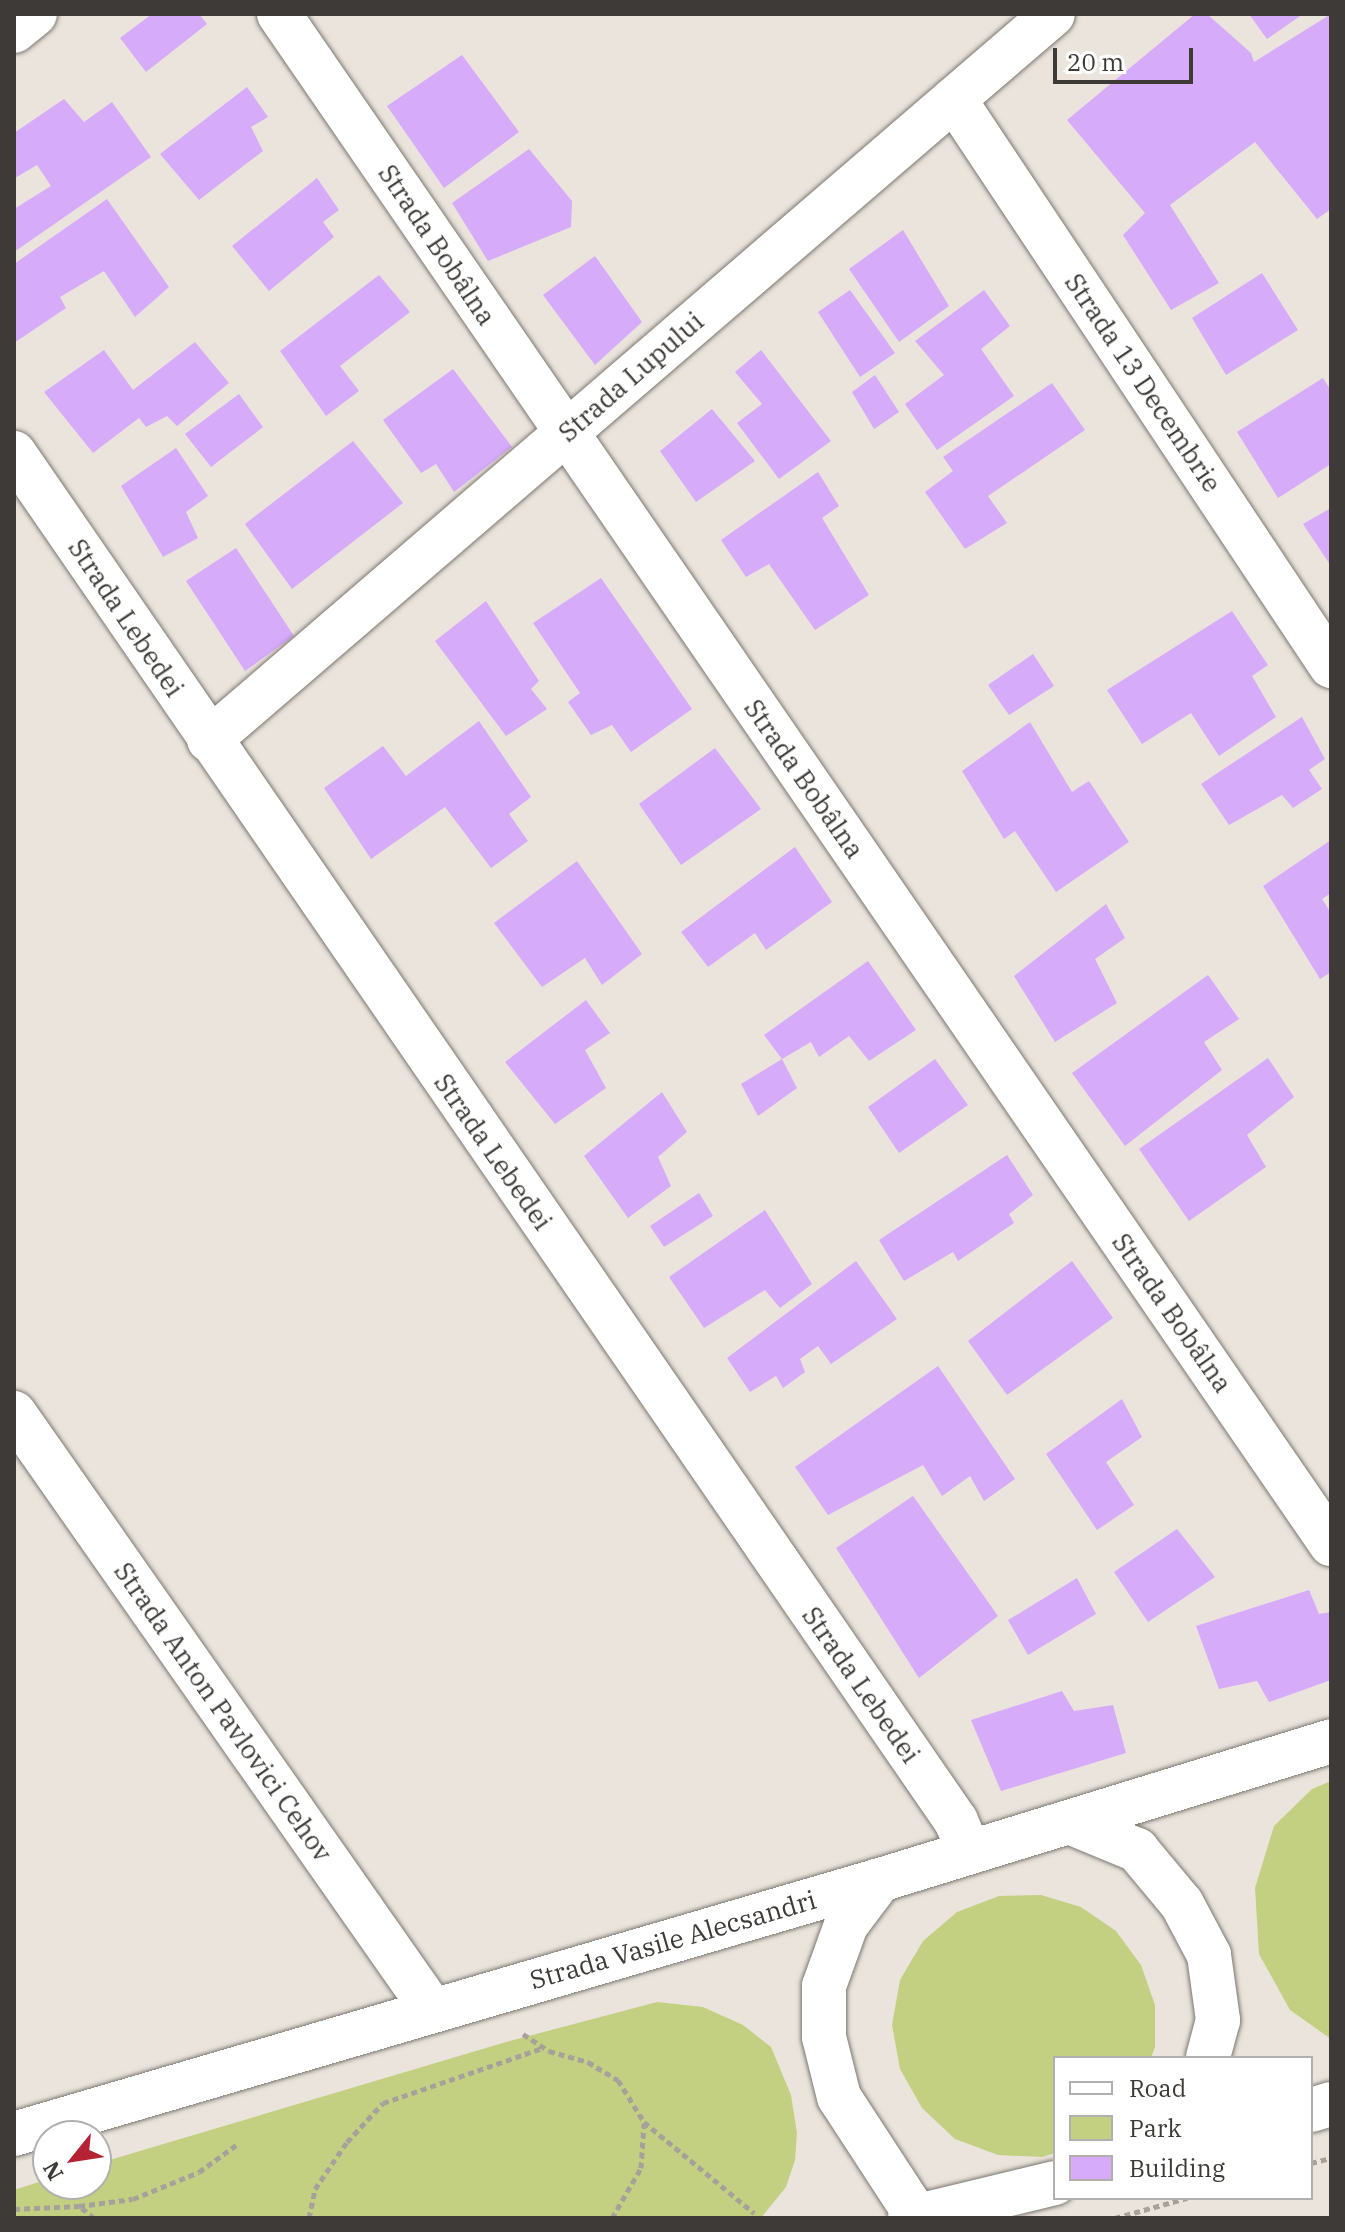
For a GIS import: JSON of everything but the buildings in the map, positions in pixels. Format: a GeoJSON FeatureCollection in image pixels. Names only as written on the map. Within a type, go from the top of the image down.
{"type":"FeatureCollection","features":[{"type":"Feature","properties":{"kind":"street"},"geometry":{"type":"LineString","coordinates":[[14,31],[35,14]]}},
{"type":"Feature","properties":{"kind":"street","name":"Strada Bobâlna"},"geometry":{"type":"LineString","coordinates":[[279,14],[1331,1544]]}},
{"type":"Feature","properties":{"kind":"street","name":"Strada Lupului"},"geometry":{"type":"LineString","coordinates":[[209,740],[1053,14]]}},
{"type":"Feature","properties":{"kind":"street","name":"Strada 13 Decembrie"},"geometry":{"type":"LineString","coordinates":[[954,99],[1331,666]]}},
{"type":"Feature","properties":{"kind":"street","name":"Strada Lebedei"},"geometry":{"type":"LineString","coordinates":[[14,453],[956,1821],[969,1851]]}},
{"type":"Feature","properties":{"kind":"street","name":"Strada Anton Pavlovici Cehov"},"geometry":{"type":"LineString","coordinates":[[14,1413],[433,2011]]}},
{"type":"Feature","properties":{"kind":"street","name":"Strada Vasile Alecsandri"},"geometry":{"type":"LineString","coordinates":[[14,2134],[880,1880],[1331,1741]]}},
{"type":"Feature","properties":{"kind":"street"},"geometry":{"type":"LineString","coordinates":[[1069,1822],[1137,1850],[1182,1904],[1209,1955],[1218,2020],[1209,2056]]}},
{"type":"Feature","properties":{"kind":"street"},"geometry":{"type":"LineString","coordinates":[[880,1880],[846,1925],[824,1986],[824,2037],[839,2097],[915,2217],[1053,2183]]}},
{"type":"Feature","properties":{"kind":"path"},"geometry":{"type":"LineString","coordinates":[[520,2032],[543,2048],[588,2062],[618,2080],[644,2122],[754,2213]]}},
{"type":"Feature","properties":{"kind":"path"},"geometry":{"type":"LineString","coordinates":[[309,2218],[315,2189],[347,2142],[383,2103],[543,2048]]}},
{"type":"Feature","properties":{"kind":"path"},"geometry":{"type":"LineString","coordinates":[[612,2218],[641,2168],[644,2122]]}},
{"type":"Feature","properties":{"kind":"path"},"geometry":{"type":"LineString","coordinates":[[14,2209],[79,2206],[133,2199],[199,2172],[236,2145]]}},
{"type":"Feature","properties":{"kind":"path"},"geometry":{"type":"LineString","coordinates":[[1115,2218],[1180,2200]]}},
{"type":"Feature","properties":{"kind":"path"},"geometry":{"type":"LineString","coordinates":[[79,2206],[94,2218]]}},
{"type":"Feature","properties":{"kind":"green space"},"geometry":{"type":"Polygon","coordinates":[[[1331,1781],[1331,2039],[1290,2010],[1259,1954],[1255,1888],[1274,1826],[1312,1789],[1331,1781]]]}},
{"type":"Feature","properties":{"kind":"green space"},"geometry":{"type":"Polygon","coordinates":[[[1041,1895],[1081,1907],[1116,1931],[1141,1965],[1155,2005],[1155,2047],[1152,2056],[1053,2056],[1053,2154],[1042,2157],[998,2155],[955,2139],[922,2108],[900,2069],[892,2025],[900,1980],[923,1941],[957,1912],[999,1896],[1041,1895]]]}},
{"type":"Feature","properties":{"kind":"green space"},"geometry":{"type":"Polygon","coordinates":[[[657,2002],[703,2007],[743,2025],[771,2047],[791,2095],[797,2133],[795,2160],[786,2187],[761,2218],[14,2218],[14,2190],[32,2184],[32,2200],[112,2200],[112,2159],[506,2042],[657,2002]]]}}]}
